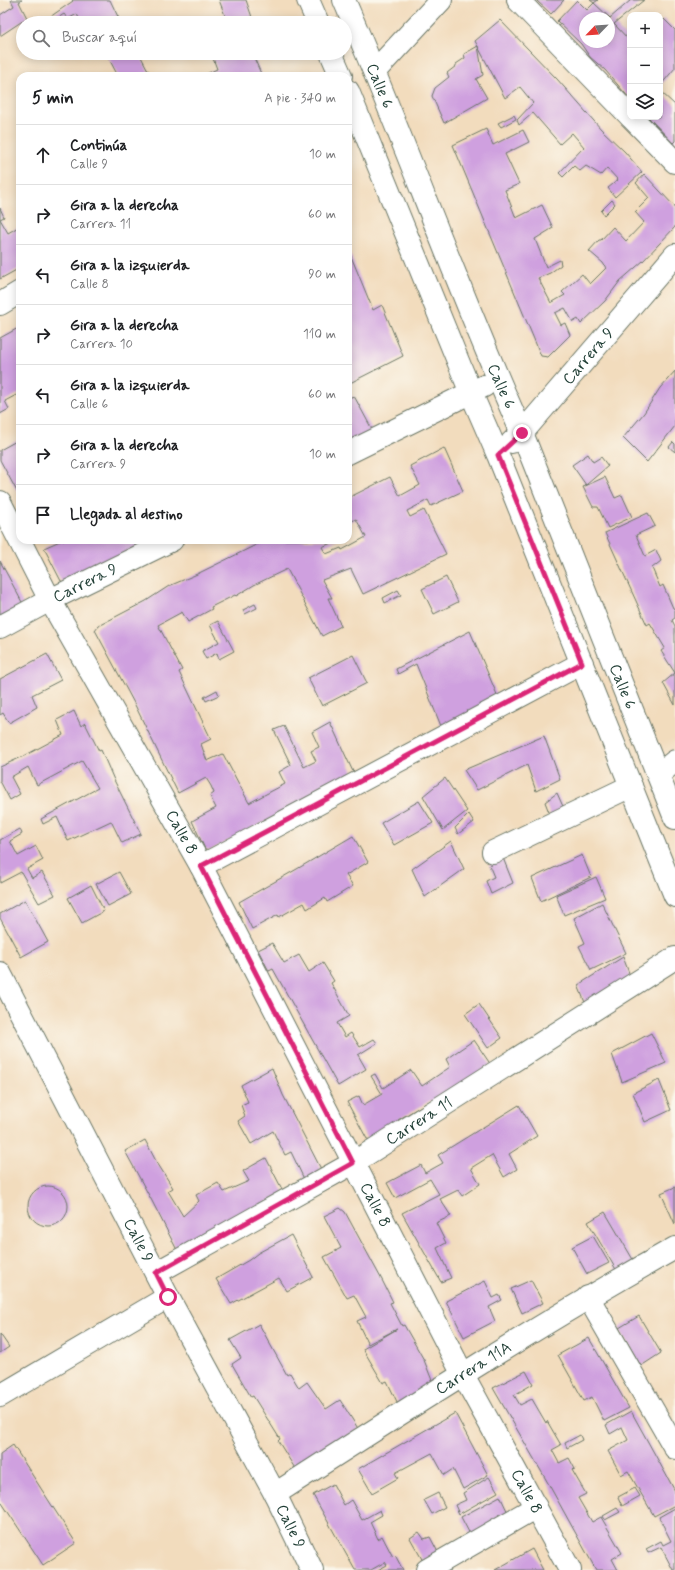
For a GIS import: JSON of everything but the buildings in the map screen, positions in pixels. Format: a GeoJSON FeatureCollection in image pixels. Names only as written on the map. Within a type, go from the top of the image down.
{"type":"FeatureCollection","features":[{"type":"Feature","properties":{"kind":"street"},"geometry":{"type":"LineString","coordinates":[[308,0],[315,16]]}},
{"type":"Feature","properties":{"kind":"street","name":"Calle 6"},"geometry":{"type":"LineString","coordinates":[[344,0],[351,16]]}},
{"type":"Feature","properties":{"kind":"street"},"geometry":{"type":"LineString","coordinates":[[375,71],[440,0]]}},
{"type":"Feature","properties":{"kind":"street"},"geometry":{"type":"LineString","coordinates":[[518,0],[627,112]]}},
{"type":"Feature","properties":{"kind":"street","name":"Calle 6"},"geometry":{"type":"LineString","coordinates":[[352,18],[375,71],[497,379],[522,433],[675,818]]}},
{"type":"Feature","properties":{"kind":"street","name":"Calle 6"},"geometry":{"type":"LineString","coordinates":[[334,60],[339,72]]}},
{"type":"Feature","properties":{"kind":"street","name":"Calle 6"},"geometry":{"type":"LineString","coordinates":[[352,104],[498,455],[675,896]]}},
{"type":"Feature","properties":{"kind":"street"},"geometry":{"type":"LineString","coordinates":[[635,120],[675,162]]}},
{"type":"Feature","properties":{"kind":"street","name":"Carrera 9"},"geometry":{"type":"LineString","coordinates":[[498,455],[522,433],[675,255]]}},
{"type":"Feature","properties":{"kind":"street"},"geometry":{"type":"LineString","coordinates":[[0,304],[16,294]]}},
{"type":"Feature","properties":{"kind":"street"},"geometry":{"type":"LineString","coordinates":[[352,451],[497,379]]}},
{"type":"Feature","properties":{"kind":"street","name":"Calle 8"},"geometry":{"type":"LineString","coordinates":[[0,502],[16,533]]}},
{"type":"Feature","properties":{"kind":"street","name":"Calle 8"},"geometry":{"type":"LineString","coordinates":[[21,544],[50,600],[201,866],[462,1374],[570,1570]]}},
{"type":"Feature","properties":{"kind":"street","name":"Carrera 9"},"geometry":{"type":"LineString","coordinates":[[0,627],[50,600],[164,544]]}},
{"type":"Feature","properties":{"kind":"street"},"geometry":{"type":"LineString","coordinates":[[201,866],[582,663]]}},
{"type":"Feature","properties":{"kind":"street"},"geometry":{"type":"LineString","coordinates":[[658,775],[675,761]]}},
{"type":"Feature","properties":{"kind":"street"},"geometry":{"type":"LineString","coordinates":[[492,852],[631,786]]}},
{"type":"Feature","properties":{"kind":"street","name":"Carrera 11"},"geometry":{"type":"LineString","coordinates":[[156,1273],[353,1163],[675,958]]}},
{"type":"Feature","properties":{"kind":"street","name":"Calle 9"},"geometry":{"type":"LineString","coordinates":[[0,973],[168,1297],[275,1494],[312,1570]]}},
{"type":"Feature","properties":{"kind":"street","name":"Carrera 11A"},"geometry":{"type":"LineString","coordinates":[[275,1494],[462,1374],[588,1297],[675,1248]]}},
{"type":"Feature","properties":{"kind":"street"},"geometry":{"type":"LineString","coordinates":[[0,1396],[168,1297]]}},
{"type":"Feature","properties":{"kind":"street"},"geometry":{"type":"LineString","coordinates":[[588,1297],[675,1448]]}},
{"type":"Feature","properties":{"kind":"street"},"geometry":{"type":"LineString","coordinates":[[427,1570],[536,1507]]}},
{"type":"Feature","properties":{"kind":"route"},"geometry":{"type":"LineString","coordinates":[[168,1297],[156,1273],[353,1163],[201,866],[582,663],[498,455],[522,433]]}}]}
